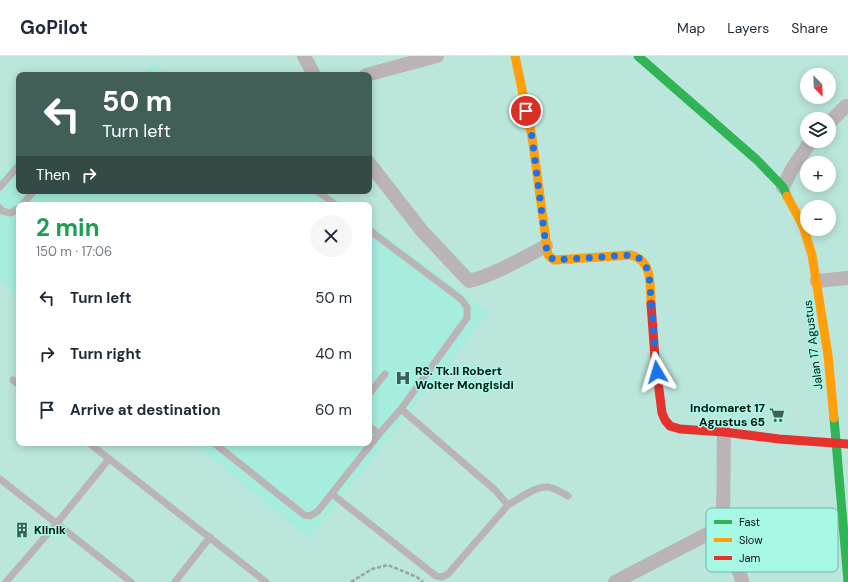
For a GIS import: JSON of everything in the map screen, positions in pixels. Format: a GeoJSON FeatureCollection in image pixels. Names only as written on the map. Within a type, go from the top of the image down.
{"type":"FeatureCollection","features":[{"type":"Feature","properties":{"kind":"street"},"geometry":{"type":"LineString","coordinates":[[304,56],[312,72]]}},
{"type":"Feature","properties":{"kind":"street"},"geometry":{"type":"LineString","coordinates":[[372,73],[437,56]]}},
{"type":"Feature","properties":{"kind":"street"},"geometry":{"type":"LineString","coordinates":[[515,56],[532,137],[548,255],[554,260],[631,255],[639,257],[646,265],[649,274],[655,358],[662,413],[670,426],[680,429],[848,444]]}},
{"type":"Feature","properties":{"kind":"street","name":"Jalan 17 Agustus"},"geometry":{"type":"LineString","coordinates":[[638,56],[757,160],[783,187],[803,226],[812,256],[817,281],[828,355],[848,582]]}},
{"type":"Feature","properties":{"kind":"street"},"geometry":{"type":"LineString","coordinates":[[836,116],[846,106]]}},
{"type":"Feature","properties":{"kind":"street"},"geometry":{"type":"LineString","coordinates":[[783,187],[792,169],[806,148]]}},
{"type":"Feature","properties":{"kind":"street"},"geometry":{"type":"LineString","coordinates":[[372,167],[422,231],[470,281],[493,273],[546,246]]}},
{"type":"Feature","properties":{"kind":"street"},"geometry":{"type":"LineString","coordinates":[[817,281],[848,278]]}},
{"type":"Feature","properties":{"kind":"street"},"geometry":{"type":"LineString","coordinates":[[723,508],[724,432]]}},
{"type":"Feature","properties":{"kind":"street"},"geometry":{"type":"LineString","coordinates":[[615,582],[706,535]]}},
{"type":"Feature","properties":{"kind":"street"},"geometry":{"type":"LineString","coordinates":[[739,572],[742,580]]}},
{"type":"Feature","properties":{"kind":"lane"},"geometry":{"type":"LineString","coordinates":[[0,187],[16,168]]}},
{"type":"Feature","properties":{"kind":"lane"},"geometry":{"type":"LineString","coordinates":[[25,202],[31,194]]}},
{"type":"Feature","properties":{"kind":"lane"},"geometry":{"type":"LineString","coordinates":[[321,194],[332,202]]}},
{"type":"Feature","properties":{"kind":"lane"},"geometry":{"type":"LineString","coordinates":[[0,208],[2,211],[11,213],[16,210]]}},
{"type":"Feature","properties":{"kind":"lane"},"geometry":{"type":"LineString","coordinates":[[372,232],[461,299],[467,307],[467,318],[401,409],[372,443]]}},
{"type":"Feature","properties":{"kind":"lane"},"geometry":{"type":"LineString","coordinates":[[372,390],[385,374]]}},
{"type":"Feature","properties":{"kind":"lane"},"geometry":{"type":"LineString","coordinates":[[401,409],[495,490],[508,505]]}},
{"type":"Feature","properties":{"kind":"lane"},"geometry":{"type":"LineString","coordinates":[[372,428],[379,434]]}},
{"type":"Feature","properties":{"kind":"lane"},"geometry":{"type":"LineString","coordinates":[[93,446],[266,582]]}},
{"type":"Feature","properties":{"kind":"lane"},"geometry":{"type":"LineString","coordinates":[[218,446],[304,515],[310,516],[318,511],[370,446]]}},
{"type":"Feature","properties":{"kind":"lane"},"geometry":{"type":"LineString","coordinates":[[6,582],[57,523],[109,459]]}},
{"type":"Feature","properties":{"kind":"lane"},"geometry":{"type":"LineString","coordinates":[[0,479],[131,582]]}},
{"type":"Feature","properties":{"kind":"lane"},"geometry":{"type":"LineString","coordinates":[[332,494],[436,576],[442,577],[448,574],[508,505],[530,492],[547,487],[555,489],[568,496]]}},
{"type":"Feature","properties":{"kind":"lane"},"geometry":{"type":"LineString","coordinates":[[175,582],[210,537]]}},
{"type":"Feature","properties":{"kind":"path"},"geometry":{"type":"LineString","coordinates":[[351,582],[372,569],[388,565],[417,577],[423,582]]}},
{"type":"Feature","properties":{"kind":"shaded area"},"geometry":{"type":"Polygon","coordinates":[[[153,62],[166,72],[145,72],[153,62]]]}},
{"type":"Feature","properties":{"kind":"shaded area"},"geometry":{"type":"Polygon","coordinates":[[[16,156],[16,194],[331,194],[341,202],[16,202],[16,294],[0,281],[0,175],[16,156]]]}},
{"type":"Feature","properties":{"kind":"shaded area","name":"RS. Tk.II Robert Wolter Mongisidi"},"geometry":{"type":"Polygon","coordinates":[[[372,225],[489,312],[309,538],[197,446],[372,446],[372,225]]]}},
{"type":"Feature","properties":{"kind":"traffic: fast"},"geometry":{"type":"LineString","coordinates":[[638,56],[757,160],[783,187],[787,196]]}},
{"type":"Feature","properties":{"kind":"traffic: fast"},"geometry":{"type":"LineString","coordinates":[[834,418],[848,582]]}},
{"type":"Feature","properties":{"kind":"traffic: slow"},"geometry":{"type":"LineString","coordinates":[[515,56],[532,137],[548,255],[554,260],[631,255],[638,258],[647,268],[649,275],[651,304]]}},
{"type":"Feature","properties":{"kind":"traffic: slow"},"geometry":{"type":"LineString","coordinates":[[787,196],[803,226],[812,255],[828,355],[834,418]]}},
{"type":"Feature","properties":{"kind":"traffic: jam"},"geometry":{"type":"LineString","coordinates":[[651,304],[655,358],[662,413],[670,426],[680,429],[848,444]]}},
{"type":"Feature","properties":{"kind":"place","name":"RS. Tk.II Robert Wolter Mongisidi"},"geometry":{"type":"Point","coordinates":[403,378]}},
{"type":"Feature","properties":{"kind":"place","name":"Indomaret 17 Agustus 65"},"geometry":{"type":"Point","coordinates":[777,415]}},
{"type":"Feature","properties":{"kind":"place","name":"Klinik"},"geometry":{"type":"Point","coordinates":[22,530]}},
{"type":"Feature","properties":{"kind":"route"},"geometry":{"type":"LineString","coordinates":[[526,111],[532,137],[548,255],[554,260],[631,255],[639,257],[642,260],[646,265],[649,274],[657,372]]}}]}
